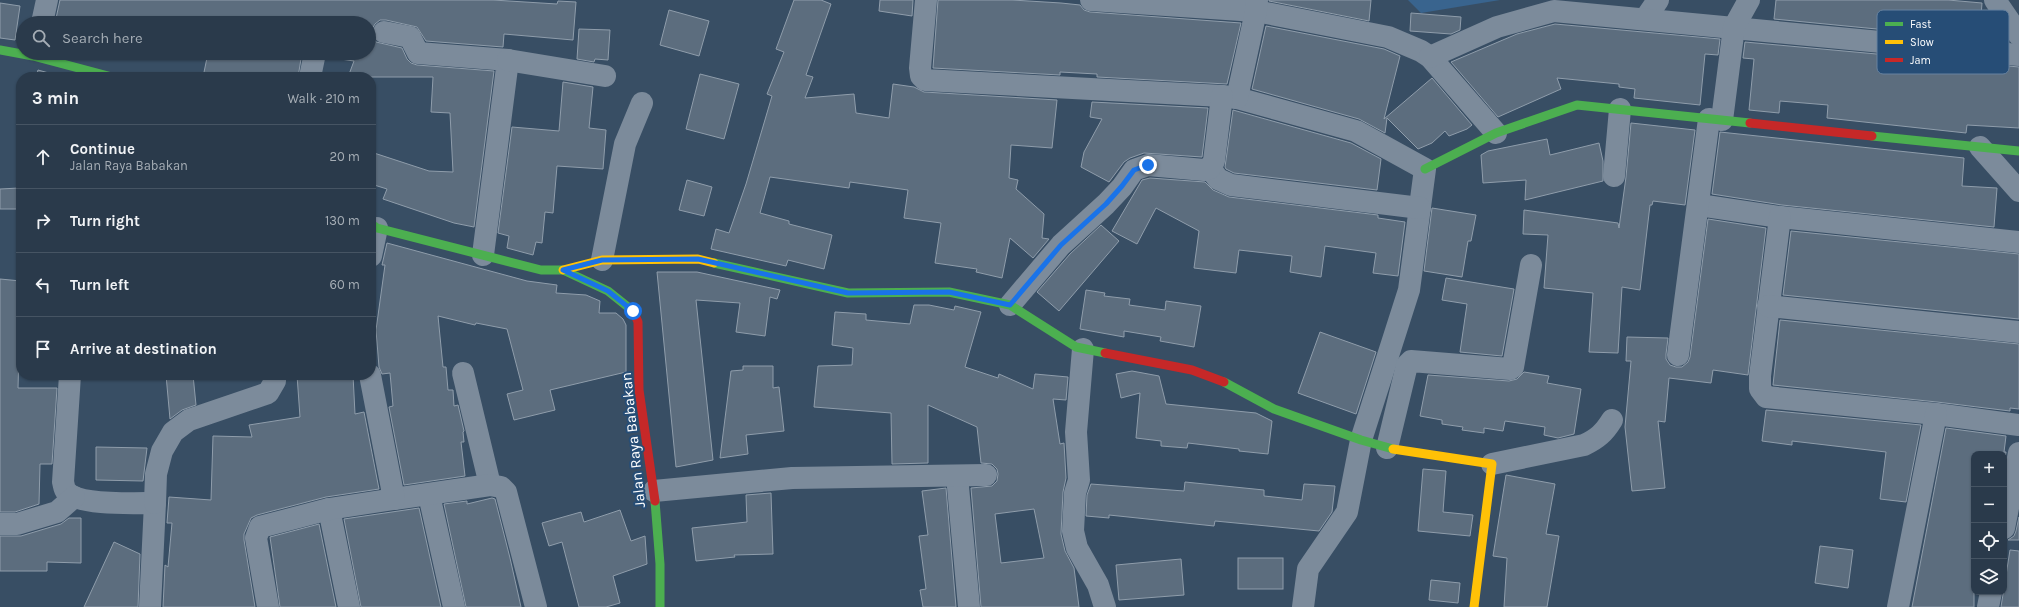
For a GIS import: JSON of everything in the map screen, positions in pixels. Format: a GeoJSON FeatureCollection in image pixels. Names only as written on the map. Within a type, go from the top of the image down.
{"type":"FeatureCollection","features":[{"type":"Feature","properties":{"kind":"street"},"geometry":{"type":"LineString","coordinates":[[44,16],[47,0]]}},
{"type":"Feature","properties":{"kind":"street"},"geometry":{"type":"LineString","coordinates":[[926,0],[920,68],[921,76],[925,80],[1230,97],[1356,131],[1425,168]]}},
{"type":"Feature","properties":{"kind":"street"},"geometry":{"type":"LineString","coordinates":[[1091,0],[1257,6],[1388,37],[1421,51],[1430,57],[1496,133]]}},
{"type":"Feature","properties":{"kind":"street"},"geometry":{"type":"LineString","coordinates":[[1645,19],[1658,0]]}},
{"type":"Feature","properties":{"kind":"street"},"geometry":{"type":"LineString","coordinates":[[1678,355],[1699,205],[1734,27],[1749,0]]}},
{"type":"Feature","properties":{"kind":"street"},"geometry":{"type":"LineString","coordinates":[[1995,0],[2002,10]]}},
{"type":"Feature","properties":{"kind":"street"},"geometry":{"type":"LineString","coordinates":[[1010,305],[1061,245],[1106,204],[1134,170],[1148,165],[1204,170],[1210,168],[1214,162],[1230,97],[1257,6]]}},
{"type":"Feature","properties":{"kind":"street"},"geometry":{"type":"LineString","coordinates":[[1430,57],[1497,27],[1554,11],[1877,41]]}},
{"type":"Feature","properties":{"kind":"street"},"geometry":{"type":"LineString","coordinates":[[2009,20],[2019,35]]}},
{"type":"Feature","properties":{"kind":"street"},"geometry":{"type":"LineString","coordinates":[[384,32],[410,37],[418,53],[508,60],[605,76]]}},
{"type":"Feature","properties":{"kind":"street"},"geometry":{"type":"LineString","coordinates":[[0,50],[16,52]]}},
{"type":"Feature","properties":{"kind":"street"},"geometry":{"type":"LineString","coordinates":[[2009,54],[2019,55]]}},
{"type":"Feature","properties":{"kind":"street"},"geometry":{"type":"LineString","coordinates":[[52,60],[94,72]]}},
{"type":"Feature","properties":{"kind":"street"},"geometry":{"type":"LineString","coordinates":[[311,72],[314,60]]}},
{"type":"Feature","properties":{"kind":"street"},"geometry":{"type":"LineString","coordinates":[[483,255],[508,60]]}},
{"type":"Feature","properties":{"kind":"street"},"geometry":{"type":"LineString","coordinates":[[602,260],[625,144],[642,104]]}},
{"type":"Feature","properties":{"kind":"street"},"geometry":{"type":"LineString","coordinates":[[1425,168],[1496,133],[1577,105],[2019,150]]}},
{"type":"Feature","properties":{"kind":"street"},"geometry":{"type":"LineString","coordinates":[[1614,176],[1620,109]]}},
{"type":"Feature","properties":{"kind":"street"},"geometry":{"type":"LineString","coordinates":[[1980,147],[2019,191]]}},
{"type":"Feature","properties":{"kind":"street"},"geometry":{"type":"LineString","coordinates":[[1210,168],[1218,179],[1231,185],[1420,208]]}},
{"type":"Feature","properties":{"kind":"street"},"geometry":{"type":"LineString","coordinates":[[1293,607],[1303,607],[1308,570],[1347,512],[1361,440],[1409,290],[1425,168]]}},
{"type":"Feature","properties":{"kind":"street"},"geometry":{"type":"LineString","coordinates":[[1699,205],[1780,217],[2019,242]]}},
{"type":"Feature","properties":{"kind":"street"},"geometry":{"type":"LineString","coordinates":[[1780,217],[1760,376],[1760,388],[1766,397],[1936,414],[2019,425]]}},
{"type":"Feature","properties":{"kind":"street","name":"Jalan Raya Babakan"},"geometry":{"type":"LineString","coordinates":[[376,227],[541,270],[563,270],[608,291],[633,311],[638,322],[639,390],[654,491],[660,564],[660,607]]}},
{"type":"Feature","properties":{"kind":"street"},"geometry":{"type":"LineString","coordinates":[[563,270],[602,260],[698,259],[848,293],[949,292],[1010,305],[1076,348],[1192,370],[1231,384],[1274,409],[1361,440],[1387,448],[1492,464],[1584,445],[1597,439],[1604,433],[1612,420]]}},
{"type":"Feature","properties":{"kind":"street"},"geometry":{"type":"LineString","coordinates":[[1387,448],[1407,365],[1411,361],[1510,369],[1513,367],[1531,265]]}},
{"type":"Feature","properties":{"kind":"street"},"geometry":{"type":"LineString","coordinates":[[1768,306],[2019,332]]}},
{"type":"Feature","properties":{"kind":"street"},"geometry":{"type":"LineString","coordinates":[[1083,349],[1076,432],[1079,480],[1075,493],[1073,531],[1077,548],[1098,585],[1105,607]]}},
{"type":"Feature","properties":{"kind":"street"},"geometry":{"type":"LineString","coordinates":[[463,373],[490,485]]}},
{"type":"Feature","properties":{"kind":"street"},"geometry":{"type":"LineString","coordinates":[[70,380],[63,482],[66,491],[74,497],[103,503],[155,503]]}},
{"type":"Feature","properties":{"kind":"street"},"geometry":{"type":"LineString","coordinates":[[150,607],[156,474],[162,451],[173,432],[189,420],[268,393],[275,380]]}},
{"type":"Feature","properties":{"kind":"street"},"geometry":{"type":"LineString","coordinates":[[371,380],[394,499]]}},
{"type":"Feature","properties":{"kind":"street"},"geometry":{"type":"LineString","coordinates":[[1898,607],[1936,414]]}},
{"type":"Feature","properties":{"kind":"street"},"geometry":{"type":"LineString","coordinates":[[2005,523],[2019,453]]}},
{"type":"Feature","properties":{"kind":"street"},"geometry":{"type":"LineString","coordinates":[[1474,607],[1492,464]]}},
{"type":"Feature","properties":{"kind":"street"},"geometry":{"type":"LineString","coordinates":[[654,491],[792,478],[986,475]]}},
{"type":"Feature","properties":{"kind":"street"},"geometry":{"type":"LineString","coordinates":[[957,476],[968,607]]}},
{"type":"Feature","properties":{"kind":"street"},"geometry":{"type":"LineString","coordinates":[[268,607],[256,538],[260,527],[329,509],[490,485],[501,487],[506,492],[536,607]]}},
{"type":"Feature","properties":{"kind":"street"},"geometry":{"type":"LineString","coordinates":[[429,495],[454,607]]}},
{"type":"Feature","properties":{"kind":"street"},"geometry":{"type":"LineString","coordinates":[[0,524],[17,524],[57,512],[74,497]]}},
{"type":"Feature","properties":{"kind":"street"},"geometry":{"type":"LineString","coordinates":[[329,509],[350,607]]}},
{"type":"Feature","properties":{"kind":"street"},"geometry":{"type":"LineString","coordinates":[[1988,607],[1990,595]]}},
{"type":"Feature","properties":{"kind":"shaded area"},"geometry":{"type":"Polygon","coordinates":[[[1408,0],[1500,0],[1421,13],[1408,0]]]}},
{"type":"Feature","properties":{"kind":"building"},"geometry":{"type":"Polygon","coordinates":[[[60,0],[493,0],[557,4],[558,1],[576,2],[573,40],[504,34],[503,47],[426,41],[417,27],[386,20],[380,20],[376,23],[376,16],[57,16],[60,0]]]}},
{"type":"Feature","properties":{"kind":"building"},"geometry":{"type":"Polygon","coordinates":[[[794,0],[821,0],[831,4],[806,75],[813,77],[805,98],[854,94],[856,113],[889,118],[893,84],[914,87],[924,92],[1057,100],[1052,148],[1011,145],[1009,178],[1018,180],[1016,189],[1044,214],[1042,238],[1049,239],[1033,258],[1010,238],[1002,278],[976,272],[977,269],[935,263],[941,223],[904,218],[908,190],[850,182],[849,188],[770,177],[760,213],[789,221],[789,224],[832,235],[824,269],[788,260],[786,266],[711,249],[716,229],[729,233],[746,184],[772,96],[767,94],[784,52],[776,49],[794,0]]]}},
{"type":"Feature","properties":{"kind":"building"},"geometry":{"type":"Polygon","coordinates":[[[880,0],[913,0],[912,16],[879,11],[880,0]]]}},
{"type":"Feature","properties":{"kind":"building"},"geometry":{"type":"Polygon","coordinates":[[[938,0],[1012,0],[1061,3],[1080,5],[1084,10],[1090,12],[1241,23],[1227,84],[1097,77],[1097,74],[1060,72],[1060,75],[933,68],[938,0]]]}},
{"type":"Feature","properties":{"kind":"building"},"geometry":{"type":"Polygon","coordinates":[[[1371,0],[1369,21],[1269,1],[1371,0]]]}},
{"type":"Feature","properties":{"kind":"building"},"geometry":{"type":"Polygon","coordinates":[[[1776,0],[1948,0],[1982,3],[1982,10],[1877,10],[1877,29],[1774,19],[1776,0]]]}},
{"type":"Feature","properties":{"kind":"building"},"geometry":{"type":"Polygon","coordinates":[[[0,3],[20,6],[19,16],[16,16],[15,40],[0,38],[0,3]]]}},
{"type":"Feature","properties":{"kind":"building"},"geometry":{"type":"Polygon","coordinates":[[[669,10],[709,21],[699,56],[660,45],[669,10]]]}},
{"type":"Feature","properties":{"kind":"building"},"geometry":{"type":"Polygon","coordinates":[[[1411,13],[1461,17],[1460,30],[1451,34],[1410,31],[1411,13]]]}},
{"type":"Feature","properties":{"kind":"building"},"geometry":{"type":"Polygon","coordinates":[[[1555,24],[1720,39],[1718,55],[1705,54],[1700,105],[1634,98],[1635,89],[1619,87],[1619,84],[1557,78],[1561,89],[1498,117],[1451,62],[1517,34],[1555,24]]]}},
{"type":"Feature","properties":{"kind":"building"},"geometry":{"type":"Polygon","coordinates":[[[1266,26],[1384,49],[1400,56],[1384,119],[1432,78],[1472,125],[1467,129],[1449,136],[1445,131],[1432,143],[1418,149],[1387,118],[1385,133],[1359,119],[1252,89],[1266,26]]]}},
{"type":"Feature","properties":{"kind":"building"},"geometry":{"type":"Polygon","coordinates":[[[579,29],[610,30],[608,60],[595,59],[594,62],[577,59],[579,29]]]}},
{"type":"Feature","properties":{"kind":"building"},"geometry":{"type":"Polygon","coordinates":[[[376,42],[402,48],[407,59],[411,63],[417,65],[494,71],[474,227],[454,223],[383,199],[387,189],[376,186],[376,154],[429,171],[453,172],[450,113],[431,112],[433,77],[376,77],[376,72],[350,72],[354,61],[347,60],[376,60],[376,42]]]}},
{"type":"Feature","properties":{"kind":"building"},"geometry":{"type":"Polygon","coordinates":[[[1745,42],[1877,54],[1877,74],[2009,74],[2009,66],[2019,67],[2019,128],[1967,125],[1966,133],[1827,118],[1828,105],[1780,101],[1779,113],[1749,110],[1754,59],[1743,58],[1745,42]]]}},
{"type":"Feature","properties":{"kind":"building"},"geometry":{"type":"Polygon","coordinates":[[[207,60],[301,60],[299,72],[204,72],[207,60]]]}},
{"type":"Feature","properties":{"kind":"building"},"geometry":{"type":"Polygon","coordinates":[[[700,74],[739,84],[724,139],[686,129],[700,74]]]}},
{"type":"Feature","properties":{"kind":"building"},"geometry":{"type":"Polygon","coordinates":[[[563,82],[593,87],[589,128],[606,130],[603,169],[557,166],[553,213],[545,212],[542,243],[536,242],[533,255],[507,248],[509,236],[498,233],[512,127],[559,131],[563,82]]]}},
{"type":"Feature","properties":{"kind":"building"},"geometry":{"type":"Polygon","coordinates":[[[1092,102],[1208,108],[1202,157],[1144,153],[1124,162],[1109,182],[1081,167],[1084,152],[1102,119],[1090,117],[1092,102]]]}},
{"type":"Feature","properties":{"kind":"building"},"geometry":{"type":"Polygon","coordinates":[[[1233,110],[1351,143],[1381,159],[1377,190],[1234,173],[1226,169],[1225,167],[1233,110]]]}},
{"type":"Feature","properties":{"kind":"building"},"geometry":{"type":"Polygon","coordinates":[[[1631,123],[1695,130],[1685,205],[1653,201],[1652,205],[1650,205],[1640,290],[1622,287],[1618,353],[1589,352],[1593,293],[1544,288],[1548,235],[1523,234],[1524,210],[1618,223],[1619,228],[1631,123]]]}},
{"type":"Feature","properties":{"kind":"building"},"geometry":{"type":"Polygon","coordinates":[[[1720,132],[1964,158],[1962,186],[1997,188],[1994,227],[1782,205],[1712,194],[1720,132]]]}},
{"type":"Feature","properties":{"kind":"building"},"geometry":{"type":"Polygon","coordinates":[[[1547,139],[1550,155],[1599,143],[1603,161],[1603,181],[1525,200],[1526,180],[1483,183],[1481,155],[1488,151],[1547,139]]]}},
{"type":"Feature","properties":{"kind":"building"},"geometry":{"type":"Polygon","coordinates":[[[1150,178],[1205,182],[1213,190],[1229,197],[1378,215],[1378,218],[1405,222],[1398,276],[1373,273],[1376,253],[1325,246],[1321,277],[1290,272],[1292,256],[1239,250],[1236,273],[1194,268],[1199,231],[1156,208],[1137,244],[1112,231],[1142,180],[1150,178]]]}},
{"type":"Feature","properties":{"kind":"building"},"geometry":{"type":"Polygon","coordinates":[[[687,180],[712,187],[704,216],[679,210],[687,180]]]}},
{"type":"Feature","properties":{"kind":"building"},"geometry":{"type":"Polygon","coordinates":[[[16,188],[16,209],[0,209],[0,189],[16,188]]]}},
{"type":"Feature","properties":{"kind":"building"},"geometry":{"type":"Polygon","coordinates":[[[1432,208],[1476,215],[1471,241],[1468,241],[1462,277],[1424,271],[1432,208]]]}},
{"type":"Feature","properties":{"kind":"building"},"geometry":{"type":"Polygon","coordinates":[[[1708,219],[1766,228],[1748,375],[1713,370],[1711,383],[1669,378],[1665,422],[1658,421],[1665,488],[1632,491],[1625,427],[1631,361],[1626,361],[1627,337],[1668,338],[1666,359],[1670,365],[1682,367],[1688,362],[1690,357],[1708,219]]]}},
{"type":"Feature","properties":{"kind":"building"},"geometry":{"type":"Polygon","coordinates":[[[1101,225],[1119,241],[1059,311],[1037,292],[1070,254],[1101,225]]]}},
{"type":"Feature","properties":{"kind":"building"},"geometry":{"type":"Polygon","coordinates":[[[1791,231],[2019,254],[2019,319],[1783,295],[1791,231]]]}},
{"type":"Feature","properties":{"kind":"building"},"geometry":{"type":"Polygon","coordinates":[[[387,243],[527,281],[557,285],[556,293],[586,295],[600,301],[599,313],[616,313],[623,319],[626,325],[626,372],[550,390],[555,410],[514,420],[507,394],[523,390],[507,329],[476,323],[475,325],[438,316],[443,367],[446,367],[448,390],[453,390],[454,406],[458,405],[464,431],[464,442],[461,442],[465,476],[404,485],[389,407],[393,406],[390,373],[382,374],[379,367],[376,330],[385,265],[382,265],[387,243]]]}},
{"type":"Feature","properties":{"kind":"building"},"geometry":{"type":"Polygon","coordinates":[[[657,272],[697,272],[780,290],[777,299],[770,297],[765,336],[736,332],[740,303],[696,300],[713,460],[676,467],[657,272]]]}},
{"type":"Feature","properties":{"kind":"building"},"geometry":{"type":"Polygon","coordinates":[[[1446,278],[1514,289],[1502,356],[1460,352],[1467,304],[1442,300],[1446,278]]]}},
{"type":"Feature","properties":{"kind":"building"},"geometry":{"type":"Polygon","coordinates":[[[0,279],[16,281],[16,380],[18,380],[18,388],[57,388],[52,464],[40,464],[39,504],[15,512],[0,512],[0,279]]]}},
{"type":"Feature","properties":{"kind":"building"},"geometry":{"type":"Polygon","coordinates":[[[1086,290],[1105,293],[1104,296],[1130,299],[1129,305],[1165,310],[1166,301],[1201,306],[1194,347],[1160,341],[1161,337],[1124,331],[1124,337],[1080,329],[1086,290]]]}},
{"type":"Feature","properties":{"kind":"building"},"geometry":{"type":"Polygon","coordinates":[[[914,305],[929,305],[954,310],[955,306],[981,312],[965,367],[998,378],[999,374],[1033,389],[1035,374],[1068,377],[1066,400],[1053,399],[1060,444],[1064,443],[1066,478],[1063,492],[1061,534],[1065,551],[1074,568],[1079,607],[981,607],[971,488],[992,486],[997,481],[998,474],[997,469],[992,464],[981,463],[977,427],[928,405],[928,463],[892,464],[891,413],[814,407],[818,366],[852,365],[853,348],[832,345],[835,312],[866,314],[866,320],[910,324],[914,305]],[[1034,509],[995,514],[1001,563],[1044,558],[1034,509]]]}},
{"type":"Feature","properties":{"kind":"building"},"geometry":{"type":"Polygon","coordinates":[[[1780,320],[2019,344],[2019,409],[2010,408],[2010,411],[1773,385],[1780,320]]]}},
{"type":"Feature","properties":{"kind":"building"},"geometry":{"type":"Polygon","coordinates":[[[1320,332],[1376,352],[1356,414],[1298,393],[1320,332]]]}},
{"type":"Feature","properties":{"kind":"building"},"geometry":{"type":"Polygon","coordinates":[[[743,366],[773,366],[773,388],[779,387],[784,431],[746,435],[748,454],[720,458],[731,371],[743,370],[743,366]]]}},
{"type":"Feature","properties":{"kind":"building"},"geometry":{"type":"Polygon","coordinates":[[[1132,371],[1159,376],[1166,404],[1256,413],[1272,421],[1268,454],[1188,443],[1187,448],[1161,446],[1161,441],[1136,438],[1140,393],[1121,398],[1116,374],[1132,371]]]}},
{"type":"Feature","properties":{"kind":"building"},"geometry":{"type":"Polygon","coordinates":[[[1524,372],[1549,376],[1547,383],[1581,389],[1574,434],[1558,438],[1544,435],[1545,427],[1505,421],[1503,431],[1484,428],[1484,433],[1462,430],[1463,427],[1442,424],[1442,420],[1420,416],[1428,375],[1509,381],[1517,379],[1524,372]]]}},
{"type":"Feature","properties":{"kind":"building"},"geometry":{"type":"Polygon","coordinates":[[[166,380],[194,380],[196,405],[182,410],[170,419],[166,380]]]}},
{"type":"Feature","properties":{"kind":"building"},"geometry":{"type":"Polygon","coordinates":[[[297,380],[353,380],[355,414],[364,412],[379,489],[326,497],[257,515],[251,518],[244,534],[244,540],[255,607],[163,607],[165,565],[168,567],[172,523],[167,523],[169,497],[211,500],[213,436],[252,437],[249,425],[300,417],[297,380]]]}},
{"type":"Feature","properties":{"kind":"building"},"geometry":{"type":"Polygon","coordinates":[[[1766,410],[1921,425],[1906,502],[1880,499],[1886,452],[1792,441],[1792,445],[1762,441],[1766,410]]]}},
{"type":"Feature","properties":{"kind":"building"},"geometry":{"type":"Polygon","coordinates":[[[1946,428],[2006,436],[2004,451],[1971,451],[1971,595],[1974,595],[1974,607],[1912,607],[1946,428]]]}},
{"type":"Feature","properties":{"kind":"building"},"geometry":{"type":"Polygon","coordinates":[[[96,447],[147,448],[143,481],[96,480],[96,447]]]}},
{"type":"Feature","properties":{"kind":"building"},"geometry":{"type":"Polygon","coordinates":[[[1423,469],[1446,471],[1443,512],[1473,515],[1470,536],[1418,531],[1423,469]]]}},
{"type":"Feature","properties":{"kind":"building"},"geometry":{"type":"Polygon","coordinates":[[[1506,475],[1555,484],[1546,534],[1559,536],[1547,607],[1504,607],[1507,558],[1493,556],[1506,475]]]}},
{"type":"Feature","properties":{"kind":"building"},"geometry":{"type":"Polygon","coordinates":[[[1185,482],[1264,490],[1264,496],[1302,500],[1304,484],[1335,486],[1332,512],[1319,531],[1215,521],[1214,526],[1109,515],[1109,518],[1086,516],[1087,495],[1091,484],[1184,491],[1185,482]]]}},
{"type":"Feature","properties":{"kind":"building"},"geometry":{"type":"Polygon","coordinates":[[[946,488],[956,607],[923,607],[920,590],[926,589],[919,536],[928,535],[922,491],[946,488]]]}},
{"type":"Feature","properties":{"kind":"building"},"geometry":{"type":"Polygon","coordinates":[[[771,493],[773,554],[734,555],[735,557],[696,561],[692,528],[747,522],[746,495],[771,493]]]}},
{"type":"Feature","properties":{"kind":"building"},"geometry":{"type":"Polygon","coordinates":[[[492,498],[495,499],[521,607],[466,607],[444,504],[467,501],[467,504],[492,498]]]}},
{"type":"Feature","properties":{"kind":"building"},"geometry":{"type":"Polygon","coordinates":[[[419,508],[441,607],[361,607],[344,519],[419,508]]]}},
{"type":"Feature","properties":{"kind":"building"},"geometry":{"type":"Polygon","coordinates":[[[620,510],[631,541],[645,536],[647,564],[613,576],[620,603],[606,607],[579,607],[562,542],[549,546],[542,523],[581,512],[584,522],[620,510]]]}},
{"type":"Feature","properties":{"kind":"building"},"geometry":{"type":"Polygon","coordinates":[[[2019,517],[2019,540],[2008,540],[2014,536],[2019,517]]]}},
{"type":"Feature","properties":{"kind":"building"},"geometry":{"type":"Polygon","coordinates":[[[69,518],[81,518],[81,563],[47,562],[47,571],[0,571],[0,536],[21,536],[61,524],[69,518]]]}},
{"type":"Feature","properties":{"kind":"building"},"geometry":{"type":"Polygon","coordinates":[[[319,524],[336,607],[280,607],[270,537],[319,524]]]}},
{"type":"Feature","properties":{"kind":"building"},"geometry":{"type":"Polygon","coordinates":[[[114,542],[140,554],[138,607],[84,607],[114,542]]]}},
{"type":"Feature","properties":{"kind":"building"},"geometry":{"type":"Polygon","coordinates":[[[1820,546],[1853,550],[1848,588],[1815,583],[1820,546]]]}},
{"type":"Feature","properties":{"kind":"building"},"geometry":{"type":"Polygon","coordinates":[[[2010,550],[2019,551],[2019,607],[2001,607],[2003,595],[2007,595],[2007,569],[2010,550]]]}},
{"type":"Feature","properties":{"kind":"building"},"geometry":{"type":"Polygon","coordinates":[[[1238,558],[1283,558],[1283,589],[1238,589],[1238,558]]]}},
{"type":"Feature","properties":{"kind":"building"},"geometry":{"type":"Polygon","coordinates":[[[1181,559],[1184,595],[1119,600],[1116,565],[1181,559]]]}},
{"type":"Feature","properties":{"kind":"building"},"geometry":{"type":"Polygon","coordinates":[[[1431,580],[1460,583],[1458,603],[1429,600],[1431,580]]]}},
{"type":"Feature","properties":{"kind":"traffic: fast"},"geometry":{"type":"LineString","coordinates":[[0,50],[16,53]]}},
{"type":"Feature","properties":{"kind":"traffic: fast"},"geometry":{"type":"LineString","coordinates":[[48,60],[93,72]]}},
{"type":"Feature","properties":{"kind":"traffic: fast"},"geometry":{"type":"LineString","coordinates":[[1425,169],[1496,133],[1577,105],[1750,123]]}},
{"type":"Feature","properties":{"kind":"traffic: fast"},"geometry":{"type":"LineString","coordinates":[[1872,136],[2019,151]]}},
{"type":"Feature","properties":{"kind":"traffic: fast"},"geometry":{"type":"LineString","coordinates":[[376,227],[541,270],[563,270],[608,291],[633,311],[635,315]]}},
{"type":"Feature","properties":{"kind":"traffic: fast"},"geometry":{"type":"LineString","coordinates":[[714,263],[848,293],[949,292],[1010,305],[1076,347],[1105,353]]}},
{"type":"Feature","properties":{"kind":"traffic: fast"},"geometry":{"type":"LineString","coordinates":[[1224,382],[1274,409],[1361,440],[1393,449]]}},
{"type":"Feature","properties":{"kind":"traffic: fast"},"geometry":{"type":"LineString","coordinates":[[655,501],[660,564],[660,607]]}},
{"type":"Feature","properties":{"kind":"traffic: slow"},"geometry":{"type":"LineString","coordinates":[[563,270],[602,260],[698,259],[714,263]]}},
{"type":"Feature","properties":{"kind":"traffic: slow"},"geometry":{"type":"LineString","coordinates":[[1393,449],[1492,464],[1474,607]]}},
{"type":"Feature","properties":{"kind":"traffic: jam"},"geometry":{"type":"LineString","coordinates":[[1750,123],[1872,136]]}},
{"type":"Feature","properties":{"kind":"traffic: jam"},"geometry":{"type":"LineString","coordinates":[[635,315],[638,322],[639,390],[655,501]]}},
{"type":"Feature","properties":{"kind":"traffic: jam"},"geometry":{"type":"LineString","coordinates":[[1105,353],[1192,370],[1224,382]]}},
{"type":"Feature","properties":{"kind":"route"},"geometry":{"type":"LineString","coordinates":[[633,311],[608,291],[563,270],[602,260],[698,259],[848,293],[949,292],[1010,305],[1061,245],[1106,204],[1134,170],[1148,165]]}}]}
